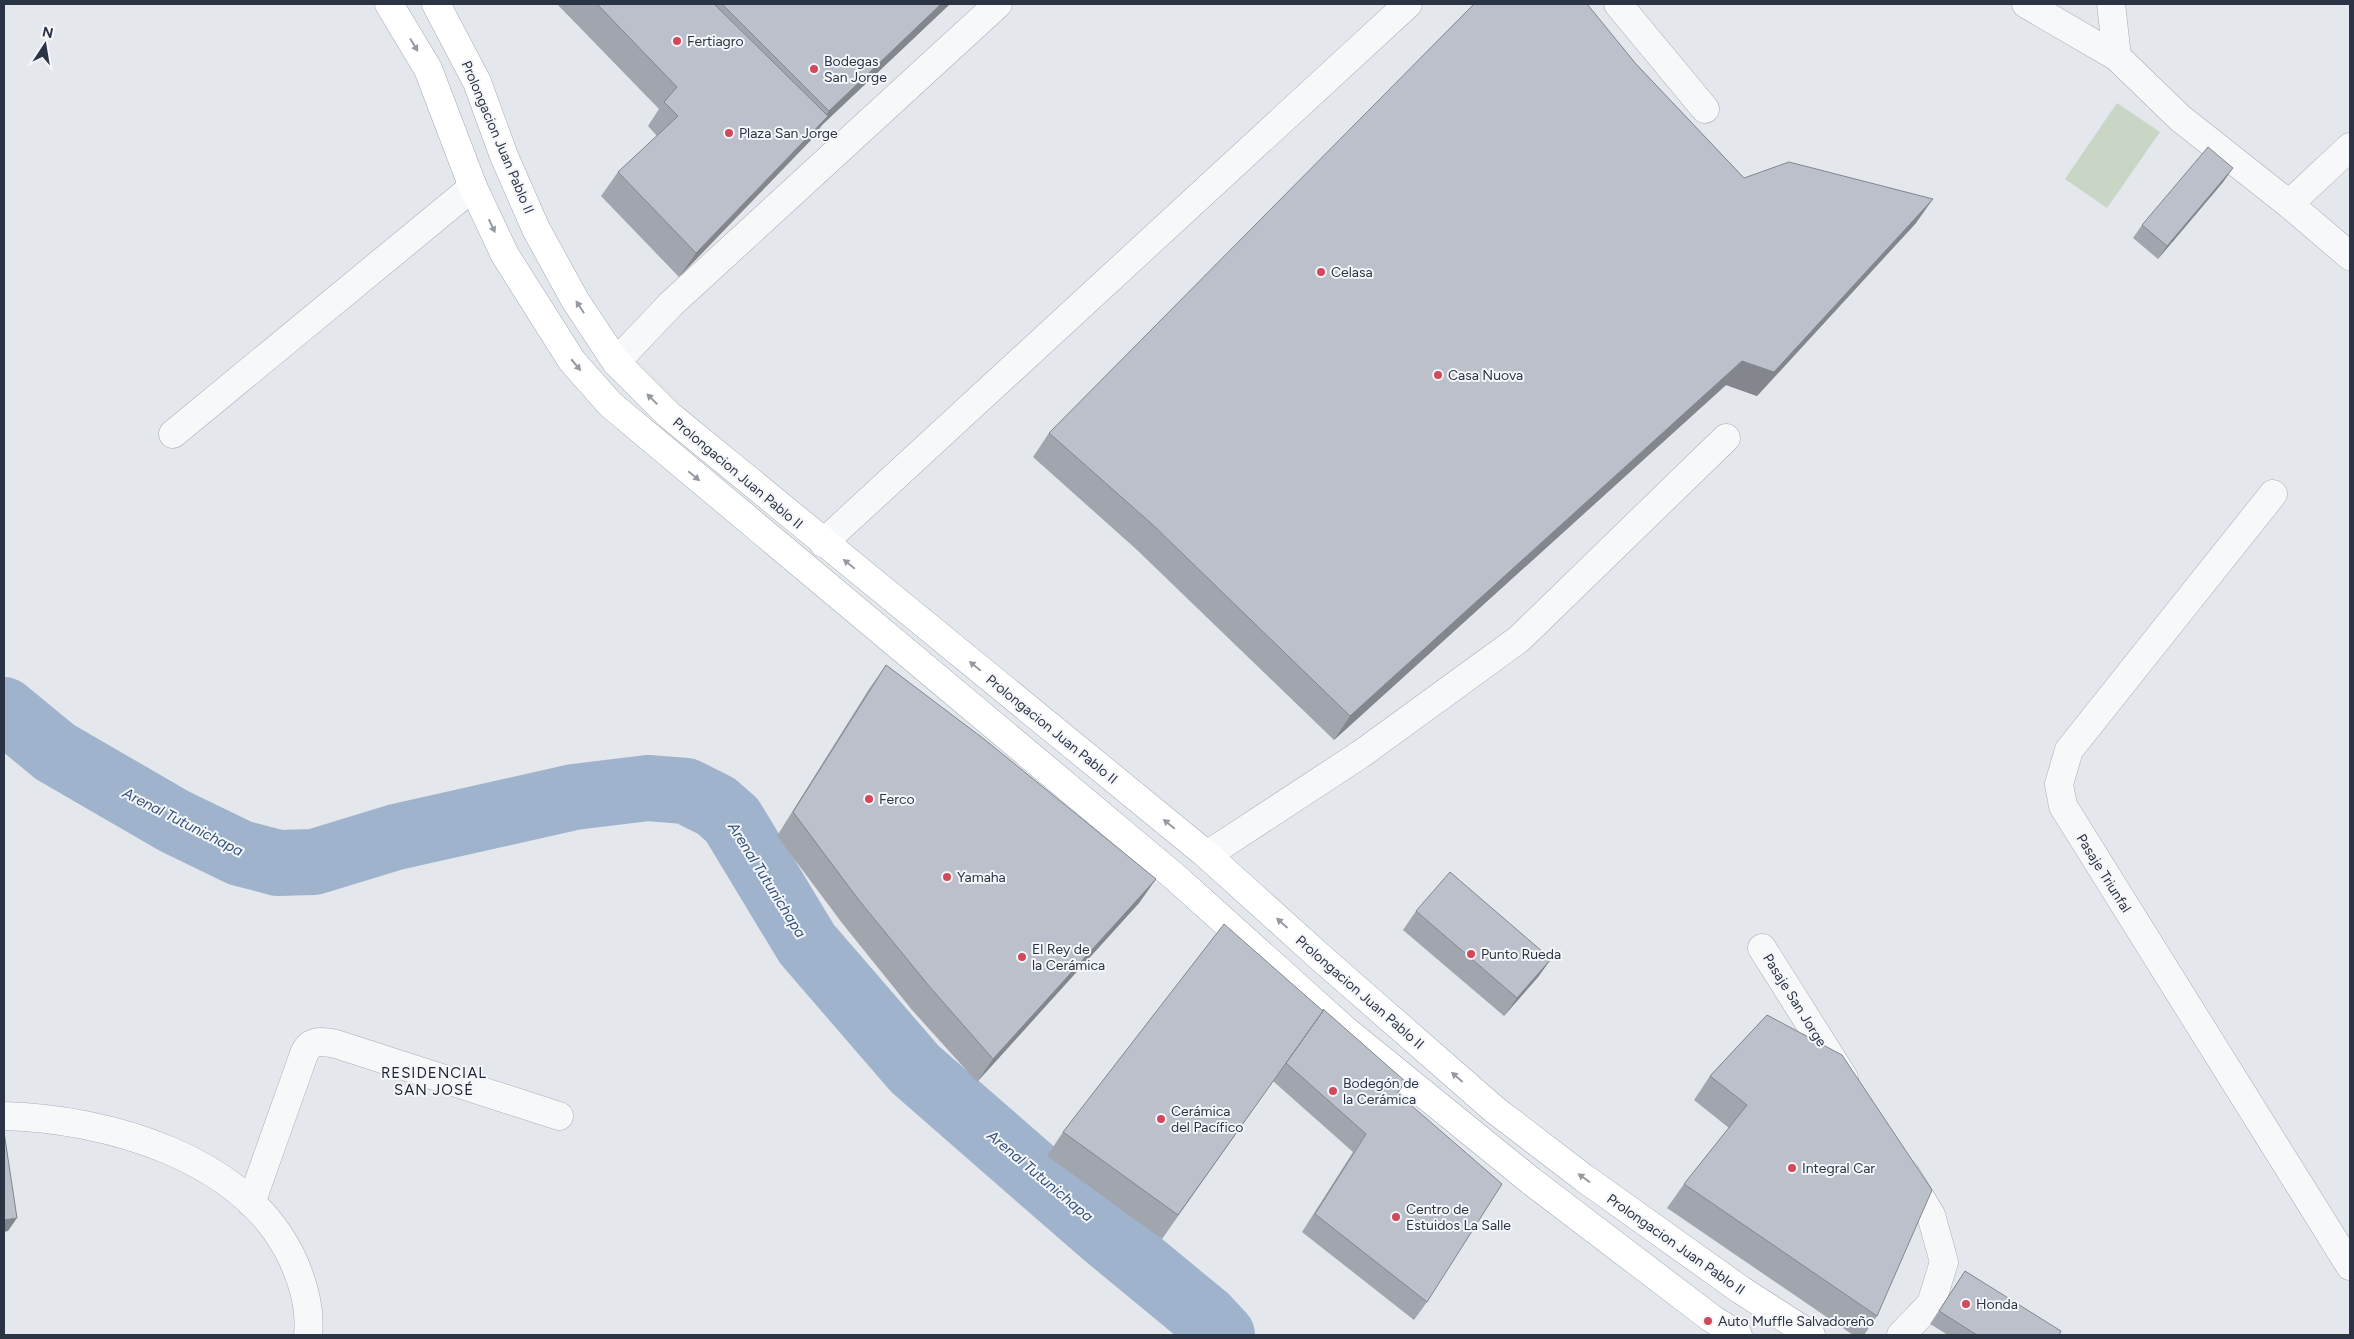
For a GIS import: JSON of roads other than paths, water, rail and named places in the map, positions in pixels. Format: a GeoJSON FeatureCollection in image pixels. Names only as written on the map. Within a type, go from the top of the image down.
{"type":"FeatureCollection","features":[{"type":"Feature","properties":{"kind":"main road"},"geometry":{"type":"LineString","coordinates":[[389,4],[428,69],[473,187],[505,255],[572,361],[610,404],[799,565],[1167,871],[1352,1035],[1531,1182],[1711,1318],[1738,1335]]}},
{"type":"Feature","properties":{"kind":"main road","name":"Prolongacion Juan Pablo II"},"geometry":{"type":"LineString","coordinates":[[436,4],[477,82],[504,156],[536,229],[575,300],[616,362],[669,415],[823,543],[1207,854],[1320,957],[1495,1110],[1600,1190],[1741,1290],[1811,1335]]}},
{"type":"Feature","properties":{"kind":"street"},"geometry":{"type":"LineString","coordinates":[[616,362],[671,304],[998,4]]}},
{"type":"Feature","properties":{"kind":"street"},"geometry":{"type":"LineString","coordinates":[[823,543],[1408,4]]}},
{"type":"Feature","properties":{"kind":"street"},"geometry":{"type":"LineString","coordinates":[[1618,4],[1705,109]]}},
{"type":"Feature","properties":{"kind":"street"},"geometry":{"type":"LineString","coordinates":[[2026,4],[2117,57],[2180,118],[2289,204],[2350,256]]}},
{"type":"Feature","properties":{"kind":"street"},"geometry":{"type":"LineString","coordinates":[[2111,4],[2117,57]]}},
{"type":"Feature","properties":{"kind":"street"},"geometry":{"type":"LineString","coordinates":[[2289,204],[2350,147]]}},
{"type":"Feature","properties":{"kind":"street"},"geometry":{"type":"LineString","coordinates":[[173,434],[473,187]]}},
{"type":"Feature","properties":{"kind":"street"},"geometry":{"type":"LineString","coordinates":[[1207,854],[1361,754],[1520,639],[1726,438]]}},
{"type":"Feature","properties":{"kind":"street","name":"Pasaje Triunfal"},"geometry":{"type":"LineString","coordinates":[[2273,494],[2068,750],[2059,784],[2063,806],[2350,1266]]}},
{"type":"Feature","properties":{"kind":"street","name":"Pasaje San Jorge"},"geometry":{"type":"LineString","coordinates":[[1762,948],[1857,1098]]}},
{"type":"Feature","properties":{"kind":"street"},"geometry":{"type":"LineString","coordinates":[[251,1203],[304,1054],[307,1047],[315,1042],[336,1044],[559,1116]]}},
{"type":"Feature","properties":{"kind":"street"},"geometry":{"type":"LineString","coordinates":[[4,1116],[63,1121],[128,1134],[166,1149],[228,1183],[251,1203],[279,1234],[297,1270],[305,1295],[309,1321],[308,1335]]}},
{"type":"Feature","properties":{"kind":"street"},"geometry":{"type":"LineString","coordinates":[[1894,1156],[1931,1215],[1944,1262],[1931,1304],[1901,1335]]}},
{"type":"Feature","properties":{"kind":"waterway","name":"Arenal Tutunichapa"},"geometry":{"type":"LineString","coordinates":[[4,710],[55,752],[174,821],[240,853],[278,863],[314,862],[396,837],[574,797],[648,788],[686,791],[716,806],[732,820],[807,944],[915,1069],[1103,1233],[1206,1318],[1222,1335]]}},
{"type":"Feature","properties":{"kind":"place","name":"Fertiagro"},"geometry":{"type":"Point","coordinates":[677,41]}},
{"type":"Feature","properties":{"kind":"place","name":"Bodegas San Jorge"},"geometry":{"type":"Point","coordinates":[814,69]}},
{"type":"Feature","properties":{"kind":"place","name":"Plaza San Jorge"},"geometry":{"type":"Point","coordinates":[729,133]}},
{"type":"Feature","properties":{"kind":"place","name":"Celasa"},"geometry":{"type":"Point","coordinates":[1321,272]}},
{"type":"Feature","properties":{"kind":"place","name":"Casa Nuova"},"geometry":{"type":"Point","coordinates":[1438,375]}},
{"type":"Feature","properties":{"kind":"place","name":"Ferco"},"geometry":{"type":"Point","coordinates":[869,799]}},
{"type":"Feature","properties":{"kind":"place","name":"Yamaha"},"geometry":{"type":"Point","coordinates":[947,877]}},
{"type":"Feature","properties":{"kind":"place","name":"Punto Rueda"},"geometry":{"type":"Point","coordinates":[1471,954]}},
{"type":"Feature","properties":{"kind":"place","name":"El Rey de la Cerámica"},"geometry":{"type":"Point","coordinates":[1022,957]}},
{"type":"Feature","properties":{"kind":"place","name":"Bodegón de la Cerámica"},"geometry":{"type":"Point","coordinates":[1333,1091]}},
{"type":"Feature","properties":{"kind":"place","name":"Cerámica del Pacífico"},"geometry":{"type":"Point","coordinates":[1161,1119]}},
{"type":"Feature","properties":{"kind":"place","name":"Integral Car"},"geometry":{"type":"Point","coordinates":[1792,1168]}},
{"type":"Feature","properties":{"kind":"place","name":"Centro de Estuidos La Salle"},"geometry":{"type":"Point","coordinates":[1396,1217]}},
{"type":"Feature","properties":{"kind":"place","name":"Honda"},"geometry":{"type":"Point","coordinates":[1966,1304]}},
{"type":"Feature","properties":{"kind":"place","name":"Auto Muffle Salvadoreño"},"geometry":{"type":"Point","coordinates":[1708,1321]}},
{"type":"Feature","properties":{"kind":"district","name":"RESIDENCIAL SAN JOSÉ"},"geometry":{"type":"Point","coordinates":[434,1082]}}]}
